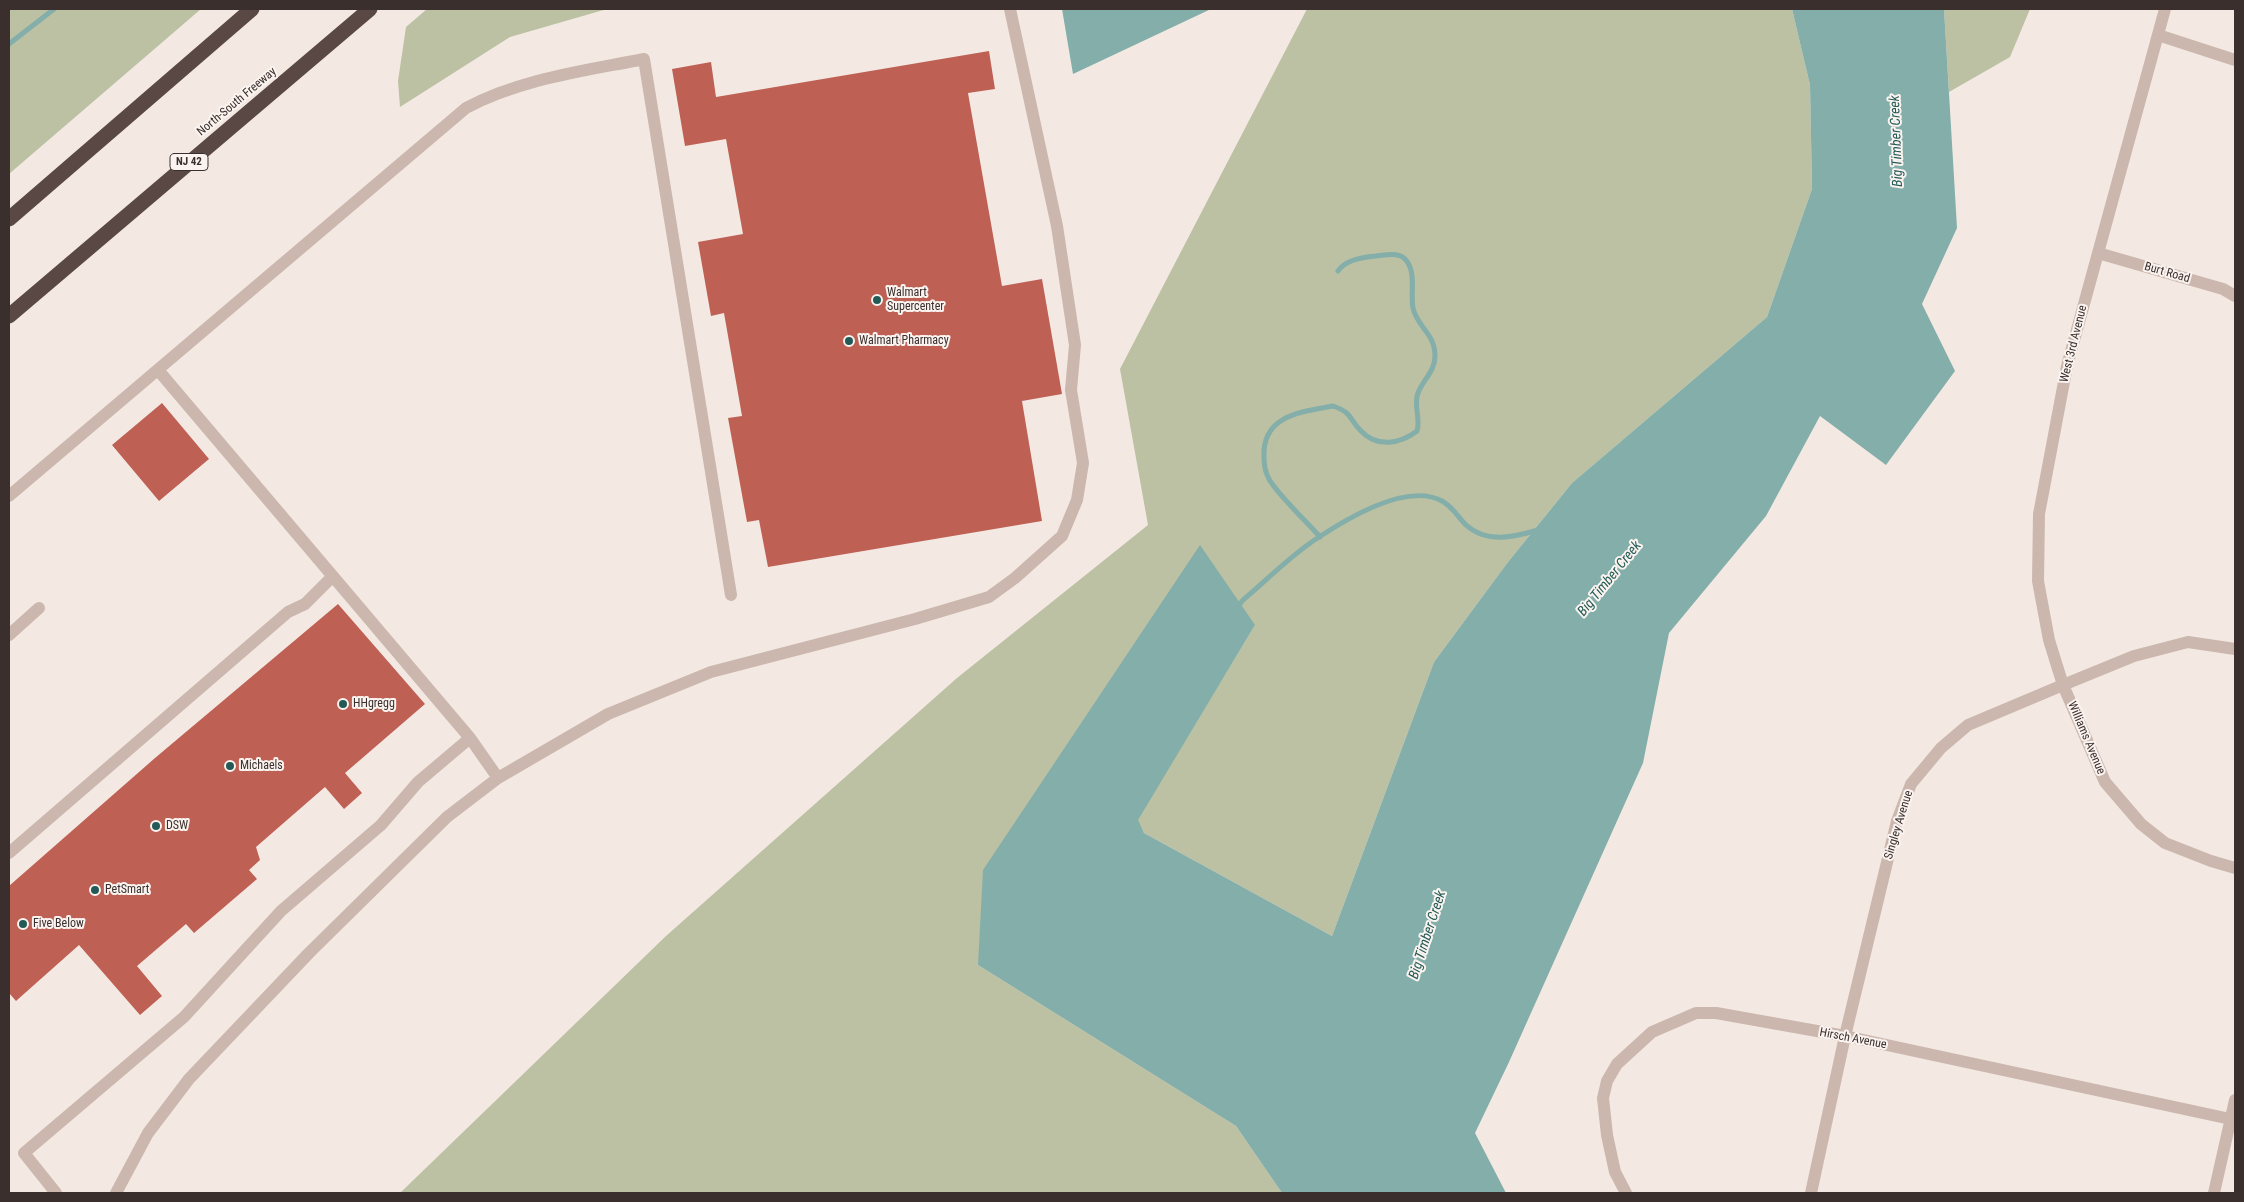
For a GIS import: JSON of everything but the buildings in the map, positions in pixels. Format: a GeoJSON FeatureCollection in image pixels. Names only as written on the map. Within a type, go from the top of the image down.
{"type":"FeatureCollection","features":[{"type":"Feature","properties":{"kind":"highway"},"geometry":{"type":"LineString","coordinates":[[9,219],[252,9]]}},
{"type":"Feature","properties":{"kind":"highway","name":"North-South Freeway"},"geometry":{"type":"LineString","coordinates":[[9,316],[370,9]]}},
{"type":"Feature","properties":{"kind":"street"},"geometry":{"type":"LineString","coordinates":[[116,1193],[148,1132],[189,1079],[309,953],[447,817],[498,778],[608,714],[711,672],[915,619],[988,596],[1015,578],[1062,536],[1078,500],[1083,463],[1071,390],[1075,345],[1057,226],[1010,9]]}},
{"type":"Feature","properties":{"kind":"street","name":"West 3rd Avenue"},"geometry":{"type":"LineString","coordinates":[[2063,685],[2049,640],[2038,581],[2039,514],[2067,366],[2165,9]]}},
{"type":"Feature","properties":{"kind":"street"},"geometry":{"type":"LineString","coordinates":[[2158,35],[2235,60]]}},
{"type":"Feature","properties":{"kind":"street"},"geometry":{"type":"LineString","coordinates":[[9,496],[466,108],[488,96],[527,84],[644,59],[731,595]]}},
{"type":"Feature","properties":{"kind":"street","name":"Burt Road"},"geometry":{"type":"LineString","coordinates":[[2098,253],[2223,289],[2235,296]]}},
{"type":"Feature","properties":{"kind":"street"},"geometry":{"type":"LineString","coordinates":[[158,370],[470,738],[498,778]]}},
{"type":"Feature","properties":{"kind":"street"},"geometry":{"type":"LineString","coordinates":[[9,853],[288,612],[305,604],[333,576]]}},
{"type":"Feature","properties":{"kind":"street"},"geometry":{"type":"LineString","coordinates":[[9,635],[40,608]]}},
{"type":"Feature","properties":{"kind":"street","name":"Singley Avenue"},"geometry":{"type":"LineString","coordinates":[[1810,1193],[1845,1036],[1898,821],[1911,784],[1941,748],[1968,725],[2063,685],[2134,656],[2188,642],[2235,649]]}},
{"type":"Feature","properties":{"kind":"street","name":"Williams Avenue"},"geometry":{"type":"LineString","coordinates":[[2063,685],[2105,782],[2141,824],[2165,843],[2211,862],[2235,868]]}},
{"type":"Feature","properties":{"kind":"street"},"geometry":{"type":"LineString","coordinates":[[56,1193],[24,1153],[184,1017],[281,911],[381,825],[418,782],[470,738]]}},
{"type":"Feature","properties":{"kind":"street","name":"Hirsch Avenue"},"geometry":{"type":"LineString","coordinates":[[1626,1193],[1615,1172],[1608,1135],[1603,1098],[1607,1081],[1617,1064],[1652,1032],[1696,1013],[1716,1013],[1845,1036],[2233,1120]]}},
{"type":"Feature","properties":{"kind":"street"},"geometry":{"type":"LineString","coordinates":[[2214,1193],[2233,1120],[2235,1100]]}},
{"type":"Feature","properties":{"kind":"green space"},"geometry":{"type":"Polygon","coordinates":[[[9,9],[201,9],[9,174],[9,9]]]}},
{"type":"Feature","properties":{"kind":"green space"},"geometry":{"type":"Polygon","coordinates":[[[427,9],[607,9],[510,37],[400,107],[398,81],[406,27],[427,9]]]}},
{"type":"Feature","properties":{"kind":"green space"},"geometry":{"type":"Polygon","coordinates":[[[1307,9],[1792,9],[1810,85],[1812,189],[1767,317],[1572,483],[1508,562],[1434,662],[1332,936],[1144,833],[1137,820],[1255,625],[978,965],[1236,1126],[1282,1193],[400,1193],[666,936],[957,678],[1148,525],[1120,369],[1307,9]]]}},
{"type":"Feature","properties":{"kind":"green space"},"geometry":{"type":"Polygon","coordinates":[[[1944,9],[2030,9],[2010,57],[1949,92],[1944,9]]]}},
{"type":"Feature","properties":{"kind":"water"},"geometry":{"type":"Polygon","coordinates":[[[1062,9],[1211,9],[1073,74],[1062,9]]]}},
{"type":"Feature","properties":{"kind":"water","name":"Big Timber Creek"},"geometry":{"type":"Polygon","coordinates":[[[1792,9],[1944,9],[1957,228],[1922,304],[1955,371],[1886,465],[1820,416],[1766,516],[1669,633],[1643,763],[1509,1062],[1475,1133],[1506,1193],[1282,1193],[1236,1126],[978,965],[983,870],[1200,545],[1255,625],[1138,820],[1144,833],[1332,936],[1434,662],[1508,562],[1572,483],[1767,317],[1812,189],[1810,85],[1792,9]]]}},
{"type":"Feature","properties":{"kind":"waterway"},"geometry":{"type":"LineString","coordinates":[[9,44],[54,9]]}},
{"type":"Feature","properties":{"kind":"waterway"},"geometry":{"type":"LineString","coordinates":[[1320,537],[1279,493],[1268,476],[1264,457],[1265,443],[1269,432],[1286,418],[1333,406],[1344,411],[1361,431],[1374,440],[1389,442],[1403,439],[1417,431],[1418,393],[1431,371],[1435,356],[1432,341],[1415,315],[1412,302],[1411,270],[1405,259],[1399,255],[1391,254],[1366,257],[1345,264],[1338,271]]}},
{"type":"Feature","properties":{"kind":"waterway"},"geometry":{"type":"LineString","coordinates":[[1236,609],[1243,600],[1279,568],[1316,539],[1360,513],[1395,499],[1428,496],[1442,501],[1474,531],[1492,537],[1510,537],[1538,530]]}},
{"type":"Feature","properties":{"kind":"place","name":"Walmart Supercenter"},"geometry":{"type":"Point","coordinates":[877,300]}},
{"type":"Feature","properties":{"kind":"place","name":"Walmart Pharmacy"},"geometry":{"type":"Point","coordinates":[849,341]}},
{"type":"Feature","properties":{"kind":"place","name":"HHgregg"},"geometry":{"type":"Point","coordinates":[343,704]}},
{"type":"Feature","properties":{"kind":"place","name":"Michaels"},"geometry":{"type":"Point","coordinates":[230,766]}},
{"type":"Feature","properties":{"kind":"place","name":"DSW"},"geometry":{"type":"Point","coordinates":[156,826]}},
{"type":"Feature","properties":{"kind":"place","name":"PetSmart"},"geometry":{"type":"Point","coordinates":[95,890]}},
{"type":"Feature","properties":{"kind":"place","name":"Five Below"},"geometry":{"type":"Point","coordinates":[23,924]}}]}
